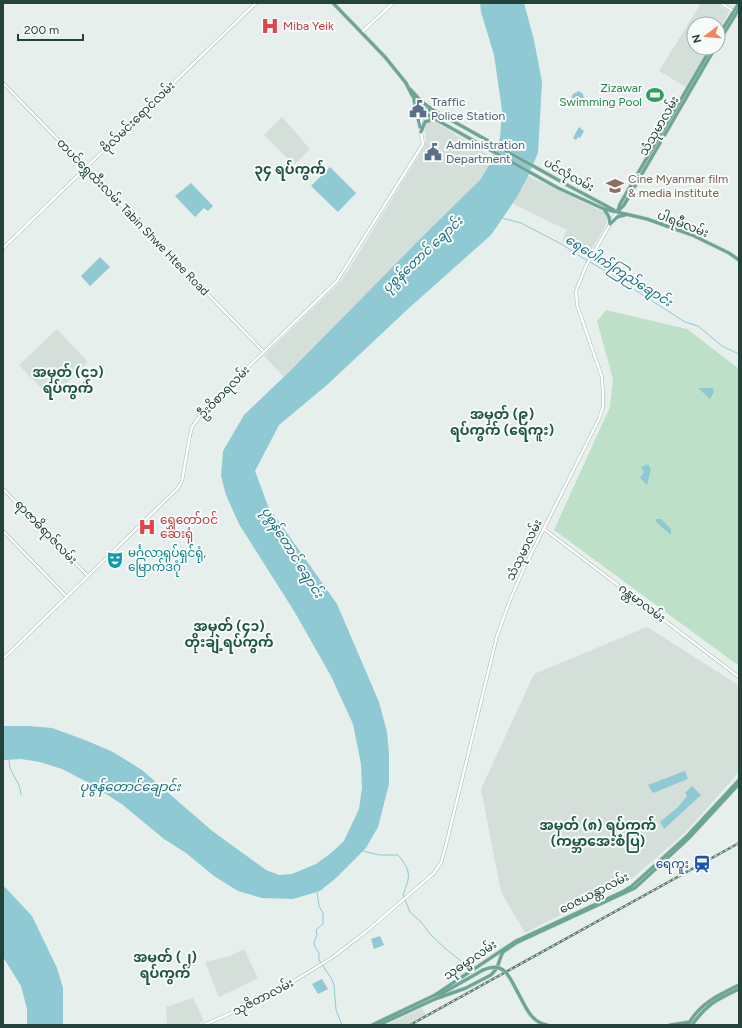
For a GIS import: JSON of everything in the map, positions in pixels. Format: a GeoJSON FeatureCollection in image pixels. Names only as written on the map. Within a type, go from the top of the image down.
{"type":"FeatureCollection","features":[{"type":"Feature","properties":{"kind":"main road","name":"ဗိုလ်မင်းရောင်လမ်း"},"geometry":{"type":"LineString","coordinates":[[3,248],[256,3]]}},
{"type":"Feature","properties":{"kind":"main road"},"geometry":{"type":"LineString","coordinates":[[333,3],[362,32],[423,105],[424,111],[420,127]]}},
{"type":"Feature","properties":{"kind":"main road"},"geometry":{"type":"LineString","coordinates":[[362,32],[393,3]]}},
{"type":"Feature","properties":{"kind":"main road"},"geometry":{"type":"LineString","coordinates":[[721,3],[736,13]]}},
{"type":"Feature","properties":{"kind":"main road"},"geometry":{"type":"LineString","coordinates":[[726,30],[736,13],[739,3]]}},
{"type":"Feature","properties":{"kind":"main road"},"geometry":{"type":"LineString","coordinates":[[726,26],[739,9]]}},
{"type":"Feature","properties":{"kind":"main road","name":"သံသုမာလမ်း"},"geometry":{"type":"LineString","coordinates":[[622,204],[651,149],[706,56]]}},
{"type":"Feature","properties":{"kind":"main road","name":"သံသုမာလမ်း"},"geometry":{"type":"LineString","coordinates":[[324,963],[347,947],[433,874],[442,858],[501,623],[510,600],[599,419],[603,407],[602,377],[577,305],[576,291],[578,285],[586,266],[610,224],[655,151],[710,56]]}},
{"type":"Feature","properties":{"kind":"main road","name":"တပင်ရွှေထီးလမ်း Tabin Shwe Htee Road"},"geometry":{"type":"LineString","coordinates":[[3,83],[264,352]]}},
{"type":"Feature","properties":{"kind":"main road"},"geometry":{"type":"LineString","coordinates":[[406,83],[412,95],[424,111],[434,119]]}},
{"type":"Feature","properties":{"kind":"main road"},"geometry":{"type":"LineString","coordinates":[[412,95],[420,127]]}},
{"type":"Feature","properties":{"kind":"main road"},"geometry":{"type":"LineString","coordinates":[[418,98],[427,106],[468,131]]}},
{"type":"Feature","properties":{"kind":"main road"},"geometry":{"type":"LineString","coordinates":[[424,111],[428,110],[468,131]]}},
{"type":"Feature","properties":{"kind":"main road"},"geometry":{"type":"LineString","coordinates":[[421,132],[425,122],[434,119]]}},
{"type":"Feature","properties":{"kind":"main road","name":"ပင်လုံလမ်း"},"geometry":{"type":"LineString","coordinates":[[434,119],[540,178],[617,212]]}},
{"type":"Feature","properties":{"kind":"main road","name":"ဦးဝိစာရလမ်း"},"geometry":{"type":"LineString","coordinates":[[3,659],[178,488],[182,481],[192,427],[264,352],[336,281],[423,144],[420,127]]}},
{"type":"Feature","properties":{"kind":"main road","name":"ပင်လုံလမ်း"},"geometry":{"type":"LineString","coordinates":[[468,131],[605,207]]}},
{"type":"Feature","properties":{"kind":"main road"},"geometry":{"type":"LineString","coordinates":[[651,149],[655,151]]}},
{"type":"Feature","properties":{"kind":"main road"},"geometry":{"type":"LineString","coordinates":[[610,224],[609,216],[605,207],[622,204],[629,215]]}},
{"type":"Feature","properties":{"kind":"main road","name":"ပါရမီလမ်း"},"geometry":{"type":"LineString","coordinates":[[617,212],[661,224],[692,235],[739,260]]}},
{"type":"Feature","properties":{"kind":"main road"},"geometry":{"type":"LineString","coordinates":[[610,224],[621,215],[629,215]]}},
{"type":"Feature","properties":{"kind":"main road","name":"ရာဇာဓိရာဇ်လမ်း"},"geometry":{"type":"LineString","coordinates":[[3,488],[88,576]]}},
{"type":"Feature","properties":{"kind":"main road","name":"ဂန္တမာလမ်း"},"geometry":{"type":"LineString","coordinates":[[544,530],[739,677]]}},
{"type":"Feature","properties":{"kind":"main road"},"geometry":{"type":"LineString","coordinates":[[3,531],[69,595]]}},
{"type":"Feature","properties":{"kind":"main road","name":"ဝေဇယန္တာလမ်း"},"geometry":{"type":"LineString","coordinates":[[516,942],[632,886],[687,836],[739,780]]}},
{"type":"Feature","properties":{"kind":"main road","name":"ဝေဇယန္တာလမ်း"},"geometry":{"type":"LineString","coordinates":[[516,942],[635,888],[689,838],[739,784]]}},
{"type":"Feature","properties":{"kind":"main road","name":"သုဓမ္မာလမ်း"},"geometry":{"type":"LineString","coordinates":[[435,997],[516,942]]}},
{"type":"Feature","properties":{"kind":"main road","name":"သုဓမ္မာလမ်း"},"geometry":{"type":"LineString","coordinates":[[372,1025],[435,997],[466,988],[491,975],[497,968],[500,956],[503,952],[516,942]]}},
{"type":"Feature","properties":{"kind":"main road","name":"သုဇိတာလမ်း"},"geometry":{"type":"LineString","coordinates":[[204,1025],[286,986],[324,963]]}},
{"type":"Feature","properties":{"kind":"main road","name":"သုဓမ္မာလမ်း"},"geometry":{"type":"LineString","coordinates":[[379,1025],[492,967],[500,968],[508,974],[534,1019],[547,1025]]}},
{"type":"Feature","properties":{"kind":"main road"},"geometry":{"type":"LineString","coordinates":[[670,1025],[689,1023],[700,1009],[710,1000],[739,985]]}},
{"type":"Feature","properties":{"kind":"main road"},"geometry":{"type":"LineString","coordinates":[[692,1025],[707,1007],[739,989]]}},
{"type":"Feature","properties":{"kind":"shaded area"},"geometry":{"type":"Polygon","coordinates":[[[701,3],[716,3],[729,12],[726,17],[726,16],[693,16],[701,3]]]}},
{"type":"Feature","properties":{"kind":"shaded area"},"geometry":{"type":"Polygon","coordinates":[[[686,27],[686,56],[704,56],[686,87],[659,71],[686,27]]]}},
{"type":"Feature","properties":{"kind":"shaded area"},"geometry":{"type":"Polygon","coordinates":[[[282,117],[310,149],[294,165],[264,135],[282,117]]]}},
{"type":"Feature","properties":{"kind":"shaded area"},"geometry":{"type":"Polygon","coordinates":[[[434,121],[493,158],[491,162],[480,180],[284,377],[264,356],[338,284],[346,274],[424,147],[426,142],[425,126],[427,123],[434,121]]]}},
{"type":"Feature","properties":{"kind":"shaded area"},"geometry":{"type":"Polygon","coordinates":[[[528,176],[606,213],[608,216],[605,227],[588,255],[562,241],[567,230],[513,204],[528,176]]]}},
{"type":"Feature","properties":{"kind":"shaded area"},"geometry":{"type":"Polygon","coordinates":[[[57,329],[88,362],[51,398],[19,365],[57,329]]]}},
{"type":"Feature","properties":{"kind":"shaded area"},"geometry":{"type":"Polygon","coordinates":[[[647,627],[737,684],[739,692],[739,772],[685,833],[630,880],[525,933],[501,892],[481,789],[534,674],[647,627]]]}},
{"type":"Feature","properties":{"kind":"shaded area"},"geometry":{"type":"Polygon","coordinates":[[[244,949],[258,978],[219,997],[205,962],[227,957],[244,949]]]}},
{"type":"Feature","properties":{"kind":"shaded area"},"geometry":{"type":"Polygon","coordinates":[[[193,998],[204,1021],[196,1025],[167,1025],[166,1007],[193,998]]]}},
{"type":"Feature","properties":{"kind":"shaded area"},"geometry":{"type":"Polygon","coordinates":[[[422,1008],[426,1015],[407,1025],[386,1025],[422,1008]]]}},
{"type":"Feature","properties":{"kind":"green space"},"geometry":{"type":"Polygon","coordinates":[[[606,310],[687,329],[739,369],[739,666],[554,530],[610,407],[613,379],[597,321],[606,310]]]}},
{"type":"Feature","properties":{"kind":"water"},"geometry":{"type":"Polygon","coordinates":[[[480,3],[524,3],[534,40],[542,82],[538,153],[528,176],[517,197],[491,235],[409,308],[327,385],[279,425],[255,471],[268,506],[337,604],[379,702],[387,732],[389,754],[389,784],[378,827],[366,848],[336,878],[320,891],[293,899],[262,898],[238,891],[214,876],[186,853],[164,839],[123,805],[89,783],[62,769],[40,762],[21,759],[3,760],[3,726],[52,728],[113,752],[142,770],[211,830],[266,870],[279,875],[292,874],[316,864],[344,841],[359,809],[362,788],[361,764],[353,724],[331,676],[294,611],[239,524],[226,495],[221,476],[223,451],[244,415],[290,371],[480,180],[491,162],[500,138],[502,110],[494,55],[481,12],[480,3]]]}},
{"type":"Feature","properties":{"kind":"water"},"geometry":{"type":"Polygon","coordinates":[[[579,91],[583,94],[584,101],[579,106],[571,106],[570,101],[573,94],[579,91]]]}},
{"type":"Feature","properties":{"kind":"water"},"geometry":{"type":"Polygon","coordinates":[[[579,127],[584,131],[580,138],[578,137],[576,140],[573,138],[579,127]]]}},
{"type":"Feature","properties":{"kind":"water"},"geometry":{"type":"Polygon","coordinates":[[[330,167],[356,193],[338,212],[311,186],[330,167]]]}},
{"type":"Feature","properties":{"kind":"water"},"geometry":{"type":"Polygon","coordinates":[[[191,183],[213,206],[208,211],[204,208],[195,217],[175,196],[191,183]]]}},
{"type":"Feature","properties":{"kind":"water"},"geometry":{"type":"Polygon","coordinates":[[[100,257],[110,267],[90,286],[81,276],[100,257]]]}},
{"type":"Feature","properties":{"kind":"water"},"geometry":{"type":"Polygon","coordinates":[[[698,388],[713,388],[714,392],[710,399],[698,388]]]}},
{"type":"Feature","properties":{"kind":"water"},"geometry":{"type":"Polygon","coordinates":[[[648,464],[651,469],[647,485],[640,478],[644,472],[641,467],[648,464]]]}},
{"type":"Feature","properties":{"kind":"water"},"geometry":{"type":"Polygon","coordinates":[[[655,519],[661,519],[671,529],[671,535],[656,522],[655,519]]]}},
{"type":"Feature","properties":{"kind":"water"},"geometry":{"type":"Polygon","coordinates":[[[685,771],[688,779],[653,793],[648,785],[685,771]]]}},
{"type":"Feature","properties":{"kind":"water"},"geometry":{"type":"Polygon","coordinates":[[[692,786],[701,795],[664,829],[660,822],[678,807],[687,796],[685,793],[692,786]]]}},
{"type":"Feature","properties":{"kind":"water"},"geometry":{"type":"Polygon","coordinates":[[[3,885],[32,916],[57,968],[63,988],[63,1025],[27,1025],[27,1009],[21,986],[3,957],[3,885]]]}},
{"type":"Feature","properties":{"kind":"water"},"geometry":{"type":"Polygon","coordinates":[[[380,936],[384,945],[374,949],[371,939],[380,936]]]}},
{"type":"Feature","properties":{"kind":"water"},"geometry":{"type":"Polygon","coordinates":[[[322,979],[328,989],[318,994],[312,984],[322,979]]]}},
{"type":"Feature","properties":{"kind":"waterway","name":"ရေပေါက်ကြည်ချောင်း"},"geometry":{"type":"LineString","coordinates":[[502,218],[521,223],[563,245],[685,322],[698,326],[722,346],[739,354]]}},
{"type":"Feature","properties":{"kind":"waterway"},"geometry":{"type":"LineString","coordinates":[[9,760],[9,765],[19,785],[21,795]]}},
{"type":"Feature","properties":{"kind":"waterway"},"geometry":{"type":"LineString","coordinates":[[363,851],[379,855],[398,855],[408,870],[408,878],[403,895],[410,912],[447,950],[470,968]]}},
{"type":"Feature","properties":{"kind":"waterway"},"geometry":{"type":"LineString","coordinates":[[317,892],[319,906],[323,913],[323,924],[316,930],[317,935],[314,942],[319,953],[319,960],[334,985],[336,1010],[342,1025]]}},
{"type":"Feature","properties":{"kind":"railway"},"geometry":{"type":"LineString","coordinates":[[410,1025],[739,843]]}},
{"type":"Feature","properties":{"kind":"place","name":"Miba Yeik"},"geometry":{"type":"Point","coordinates":[270,26]}},
{"type":"Feature","properties":{"kind":"place","name":"Zizawar Swimming Pool"},"geometry":{"type":"Point","coordinates":[655,95]}},
{"type":"Feature","properties":{"kind":"place","name":"Traffic Police Station"},"geometry":{"type":"Point","coordinates":[418,109]}},
{"type":"Feature","properties":{"kind":"place","name":"Administration Department"},"geometry":{"type":"Point","coordinates":[433,152]}},
{"type":"Feature","properties":{"kind":"place","name":"Cine Myanmar film & media institute"},"geometry":{"type":"Point","coordinates":[615,186]}},
{"type":"Feature","properties":{"kind":"place","name":"ရွှေတော်ဝင် ဆေးရုံ"},"geometry":{"type":"Point","coordinates":[147,527]}},
{"type":"Feature","properties":{"kind":"place","name":"မင်္ဂလာရုပ်ရှင်ရုံ, မြောက်ဒဂုံ"},"geometry":{"type":"Point","coordinates":[115,560]}},
{"type":"Feature","properties":{"kind":"place","name":"ရေကူး"},"geometry":{"type":"Point","coordinates":[702,864]}},
{"type":"Feature","properties":{"kind":"district","name":"၃၄ ရပ်ကွက်"},"geometry":{"type":"Point","coordinates":[290,169]}},
{"type":"Feature","properties":{"kind":"district","name":"အမှတ် (၄၁) ရပ်ကွက်"},"geometry":{"type":"Point","coordinates":[68,380]}},
{"type":"Feature","properties":{"kind":"district","name":"အမှတ် (၉) ရပ်ကွက် (ရေကူး)"},"geometry":{"type":"Point","coordinates":[502,422]}},
{"type":"Feature","properties":{"kind":"district","name":"အမှတ် (၄၁) တိုးချဲ့ရပ်ကွက်"},"geometry":{"type":"Point","coordinates":[229,634]}},
{"type":"Feature","properties":{"kind":"district","name":"အမှတ် (၈) ရပ်ကွက် (ကမ္ဘာအေးစံပြ)"},"geometry":{"type":"Point","coordinates":[598,834]}},
{"type":"Feature","properties":{"kind":"district","name":"အမှတ် (၂) ရပ်ကွက်"},"geometry":{"type":"Point","coordinates":[165,966]}},
{"type":"Feature","properties":{"kind":"water label","name":"ပုစွန်တောင် ချောင်း"},"geometry":{"type":"Point","coordinates":[422,254]}},
{"type":"Feature","properties":{"kind":"water label","name":"ပုစွန်တောင် ချောင်း"},"geometry":{"type":"Point","coordinates":[293,552]}},
{"type":"Feature","properties":{"kind":"water label","name":"ပုဇွန်တောင်ချောင်း"},"geometry":{"type":"Point","coordinates":[130,786]}}]}
